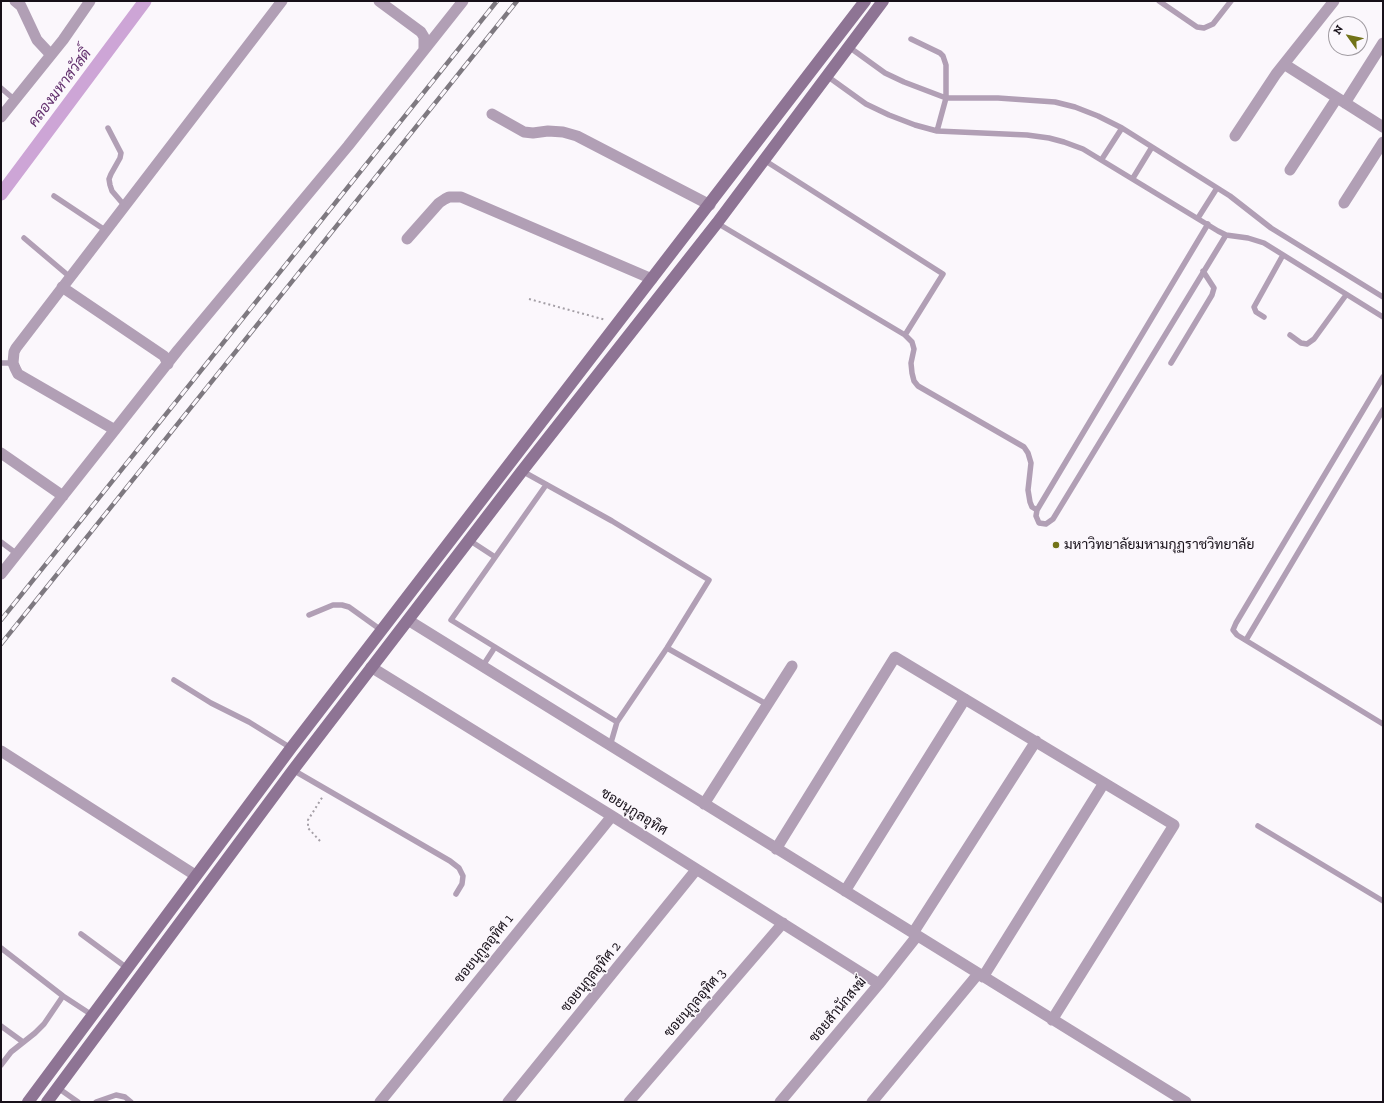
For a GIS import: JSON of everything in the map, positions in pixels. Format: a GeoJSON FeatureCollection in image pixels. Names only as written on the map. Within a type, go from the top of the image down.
{"type":"FeatureCollection","features":[{"type":"Feature","properties":{"kind":"main road"},"geometry":{"type":"LineString","coordinates":[[28,1102],[195,875],[291,748],[710,205],[865,1]]}},
{"type":"Feature","properties":{"kind":"main road"},"geometry":{"type":"LineString","coordinates":[[47,1102],[371,667],[522,471],[717,223],[883,1]]}},
{"type":"Feature","properties":{"kind":"main road"},"geometry":{"type":"LineString","coordinates":[[837,39],[848,47]]}},
{"type":"Feature","properties":{"kind":"main road"},"geometry":{"type":"LineString","coordinates":[[814,68],[827,76]]}},
{"type":"Feature","properties":{"kind":"main road"},"geometry":{"type":"LineString","coordinates":[[396,611],[408,620]]}},
{"type":"Feature","properties":{"kind":"main road"},"geometry":{"type":"LineString","coordinates":[[94,1012],[110,1017]]}},
{"type":"Feature","properties":{"kind":"street"},"geometry":{"type":"LineString","coordinates":[[15,1],[21,6],[37,40],[51,54]]}},
{"type":"Feature","properties":{"kind":"street"},"geometry":{"type":"LineString","coordinates":[[1,117],[51,54],[90,1]]}},
{"type":"Feature","properties":{"kind":"street"},"geometry":{"type":"LineString","coordinates":[[116,430],[18,374],[13,363],[14,352],[124,205],[282,1]]}},
{"type":"Feature","properties":{"kind":"street"},"geometry":{"type":"LineString","coordinates":[[379,1],[421,32],[424,37],[424,49]]}},
{"type":"Feature","properties":{"kind":"street"},"geometry":{"type":"LineString","coordinates":[[1,574],[168,364],[348,146],[463,1]]}},
{"type":"Feature","properties":{"kind":"street"},"geometry":{"type":"LineString","coordinates":[[1235,136],[1276,74],[1334,1]]}},
{"type":"Feature","properties":{"kind":"street"},"geometry":{"type":"LineString","coordinates":[[1290,170],[1383,43]]}},
{"type":"Feature","properties":{"kind":"street"},"geometry":{"type":"LineString","coordinates":[[1284,64],[1383,127]]}},
{"type":"Feature","properties":{"kind":"street"},"geometry":{"type":"LineString","coordinates":[[492,114],[524,132],[533,134],[548,131],[563,132],[577,136],[710,205]]}},
{"type":"Feature","properties":{"kind":"street"},"geometry":{"type":"LineString","coordinates":[[1344,203],[1383,142]]}},
{"type":"Feature","properties":{"kind":"street"},"geometry":{"type":"LineString","coordinates":[[407,239],[439,203],[449,197],[461,197],[652,279]]}},
{"type":"Feature","properties":{"kind":"street"},"geometry":{"type":"LineString","coordinates":[[62,287],[164,356],[168,364]]}},
{"type":"Feature","properties":{"kind":"street"},"geometry":{"type":"LineString","coordinates":[[1,453],[63,496]]}},
{"type":"Feature","properties":{"kind":"street"},"geometry":{"type":"LineString","coordinates":[[408,620],[915,934],[980,976],[1186,1102]]}},
{"type":"Feature","properties":{"kind":"street"},"geometry":{"type":"LineString","coordinates":[[776,849],[895,657],[1174,825],[1052,1020]]}},
{"type":"Feature","properties":{"kind":"street"},"geometry":{"type":"LineString","coordinates":[[704,804],[792,666]]}},
{"type":"Feature","properties":{"kind":"street","name":"ซอยนุกูลอุทิศ"},"geometry":{"type":"LineString","coordinates":[[371,667],[879,984]]}},
{"type":"Feature","properties":{"kind":"street"},"geometry":{"type":"LineString","coordinates":[[845,891],[965,699]]}},
{"type":"Feature","properties":{"kind":"street","name":"ซอยสำนักสงฆ์"},"geometry":{"type":"LineString","coordinates":[[780,1102],[879,984],[915,934],[1036,741]]}},
{"type":"Feature","properties":{"kind":"street"},"geometry":{"type":"LineString","coordinates":[[1,750],[195,875]]}},
{"type":"Feature","properties":{"kind":"street"},"geometry":{"type":"LineString","coordinates":[[872,1102],[980,976],[1104,783]]}},
{"type":"Feature","properties":{"kind":"street","name":"ซอยนุกูลอุทิศ 1"},"geometry":{"type":"LineString","coordinates":[[380,1102],[612,816]]}},
{"type":"Feature","properties":{"kind":"street","name":"ซอยนุกูลอุทิศ 2"},"geometry":{"type":"LineString","coordinates":[[508,1102],[696,870]]}},
{"type":"Feature","properties":{"kind":"street","name":"ซอยนุกูลอุทิศ 3"},"geometry":{"type":"LineString","coordinates":[[629,1102],[783,923]]}},
{"type":"Feature","properties":{"kind":"lane"},"geometry":{"type":"LineString","coordinates":[[1159,1],[1197,28],[1204,28],[1213,24],[1231,1]]}},
{"type":"Feature","properties":{"kind":"lane"},"geometry":{"type":"LineString","coordinates":[[911,39],[940,53],[943,56],[946,65],[946,98],[937,132]]}},
{"type":"Feature","properties":{"kind":"lane"},"geometry":{"type":"LineString","coordinates":[[848,47],[885,73],[946,98],[998,98],[1055,102],[1075,107],[1098,116],[1122,128],[1230,196],[1271,228],[1383,297]]}},
{"type":"Feature","properties":{"kind":"lane"},"geometry":{"type":"LineString","coordinates":[[827,76],[866,104],[915,125],[937,132],[1026,135],[1049,138],[1084,149],[1226,235],[1256,240],[1264,243],[1383,317]]}},
{"type":"Feature","properties":{"kind":"lane"},"geometry":{"type":"LineString","coordinates":[[1,88],[15,100]]}},
{"type":"Feature","properties":{"kind":"lane"},"geometry":{"type":"LineString","coordinates":[[108,128],[121,153],[109,179],[110,185],[112,191],[124,205]]}},
{"type":"Feature","properties":{"kind":"lane"},"geometry":{"type":"LineString","coordinates":[[1102,159],[1122,128]]}},
{"type":"Feature","properties":{"kind":"lane"},"geometry":{"type":"LineString","coordinates":[[1133,178],[1152,147]]}},
{"type":"Feature","properties":{"kind":"lane"},"geometry":{"type":"LineString","coordinates":[[764,160],[943,274],[905,335]]}},
{"type":"Feature","properties":{"kind":"lane"},"geometry":{"type":"LineString","coordinates":[[1198,218],[1217,188]]}},
{"type":"Feature","properties":{"kind":"lane"},"geometry":{"type":"LineString","coordinates":[[54,196],[105,230]]}},
{"type":"Feature","properties":{"kind":"lane"},"geometry":{"type":"LineString","coordinates":[[717,223],[905,335],[912,342],[914,349],[911,363],[912,374],[914,382],[918,386],[1024,447],[1028,453],[1031,463],[1028,490],[1030,502],[1037,510]]}},
{"type":"Feature","properties":{"kind":"lane"},"geometry":{"type":"LineString","coordinates":[[1208,224],[1037,510],[1036,516],[1040,523],[1046,524],[1053,519],[1226,235]]}},
{"type":"Feature","properties":{"kind":"lane"},"geometry":{"type":"LineString","coordinates":[[24,238],[70,277]]}},
{"type":"Feature","properties":{"kind":"lane"},"geometry":{"type":"LineString","coordinates":[[1264,317],[1256,312],[1254,307],[1283,255]]}},
{"type":"Feature","properties":{"kind":"lane"},"geometry":{"type":"LineString","coordinates":[[1171,364],[1212,295],[1214,288],[1203,271]]}},
{"type":"Feature","properties":{"kind":"lane"},"geometry":{"type":"LineString","coordinates":[[1290,335],[1301,343],[1307,344],[1314,339],[1346,295]]}},
{"type":"Feature","properties":{"kind":"lane"},"geometry":{"type":"LineString","coordinates":[[1,364],[13,363]]}},
{"type":"Feature","properties":{"kind":"lane"},"geometry":{"type":"LineString","coordinates":[[1383,377],[1233,630],[1237,635],[1383,724]]}},
{"type":"Feature","properties":{"kind":"lane"},"geometry":{"type":"LineString","coordinates":[[1246,640],[1381,417],[1383,410]]}},
{"type":"Feature","properties":{"kind":"lane"},"geometry":{"type":"LineString","coordinates":[[522,471],[612,521],[709,580],[667,648],[617,722],[610,746]]}},
{"type":"Feature","properties":{"kind":"lane"},"geometry":{"type":"LineString","coordinates":[[546,485],[451,620],[617,722]]}},
{"type":"Feature","properties":{"kind":"lane"},"geometry":{"type":"LineString","coordinates":[[469,540],[495,557]]}},
{"type":"Feature","properties":{"kind":"lane"},"geometry":{"type":"LineString","coordinates":[[1,542],[17,554]]}},
{"type":"Feature","properties":{"kind":"lane"},"geometry":{"type":"LineString","coordinates":[[309,615],[333,605],[342,605],[349,607],[381,630]]}},
{"type":"Feature","properties":{"kind":"lane"},"geometry":{"type":"LineString","coordinates":[[482,667],[495,647]]}},
{"type":"Feature","properties":{"kind":"lane"},"geometry":{"type":"LineString","coordinates":[[667,648],[768,705]]}},
{"type":"Feature","properties":{"kind":"lane"},"geometry":{"type":"LineString","coordinates":[[174,680],[211,703],[249,722],[291,748]]}},
{"type":"Feature","properties":{"kind":"lane"},"geometry":{"type":"LineString","coordinates":[[293,770],[460,868],[464,876],[462,884],[456,894]]}},
{"type":"Feature","properties":{"kind":"lane"},"geometry":{"type":"LineString","coordinates":[[1258,826],[1383,901]]}},
{"type":"Feature","properties":{"kind":"lane"},"geometry":{"type":"LineString","coordinates":[[81,934],[127,968]]}},
{"type":"Feature","properties":{"kind":"lane"},"geometry":{"type":"LineString","coordinates":[[1,948],[63,996],[94,1012]]}},
{"type":"Feature","properties":{"kind":"lane"},"geometry":{"type":"LineString","coordinates":[[1,1065],[11,1052],[44,1024],[63,996]]}},
{"type":"Feature","properties":{"kind":"lane"},"geometry":{"type":"LineString","coordinates":[[1,1026],[23,1042]]}},
{"type":"Feature","properties":{"kind":"lane"},"geometry":{"type":"LineString","coordinates":[[58,1088],[78,1102]]}},
{"type":"Feature","properties":{"kind":"lane"},"geometry":{"type":"LineString","coordinates":[[96,1102],[116,1095],[131,1102]]}},
{"type":"Feature","properties":{"kind":"path"},"geometry":{"type":"LineString","coordinates":[[529,298],[618,323]]}},
{"type":"Feature","properties":{"kind":"path"},"geometry":{"type":"LineString","coordinates":[[320,841],[308,828],[308,820],[327,790]]}},
{"type":"Feature","properties":{"kind":"waterway","name":"คลองมหาสวัสดิ์"},"geometry":{"type":"LineString","coordinates":[[1,194],[145,1]]}},
{"type":"Feature","properties":{"kind":"railway"},"geometry":{"type":"LineString","coordinates":[[1,620],[497,1]]}},
{"type":"Feature","properties":{"kind":"railway"},"geometry":{"type":"LineString","coordinates":[[1,644],[517,1]]}},
{"type":"Feature","properties":{"kind":"place","name":"มหาวิทยาลัยมหามกุฏราชวิทยาลัย"},"geometry":{"type":"Point","coordinates":[1056,545]}}]}
